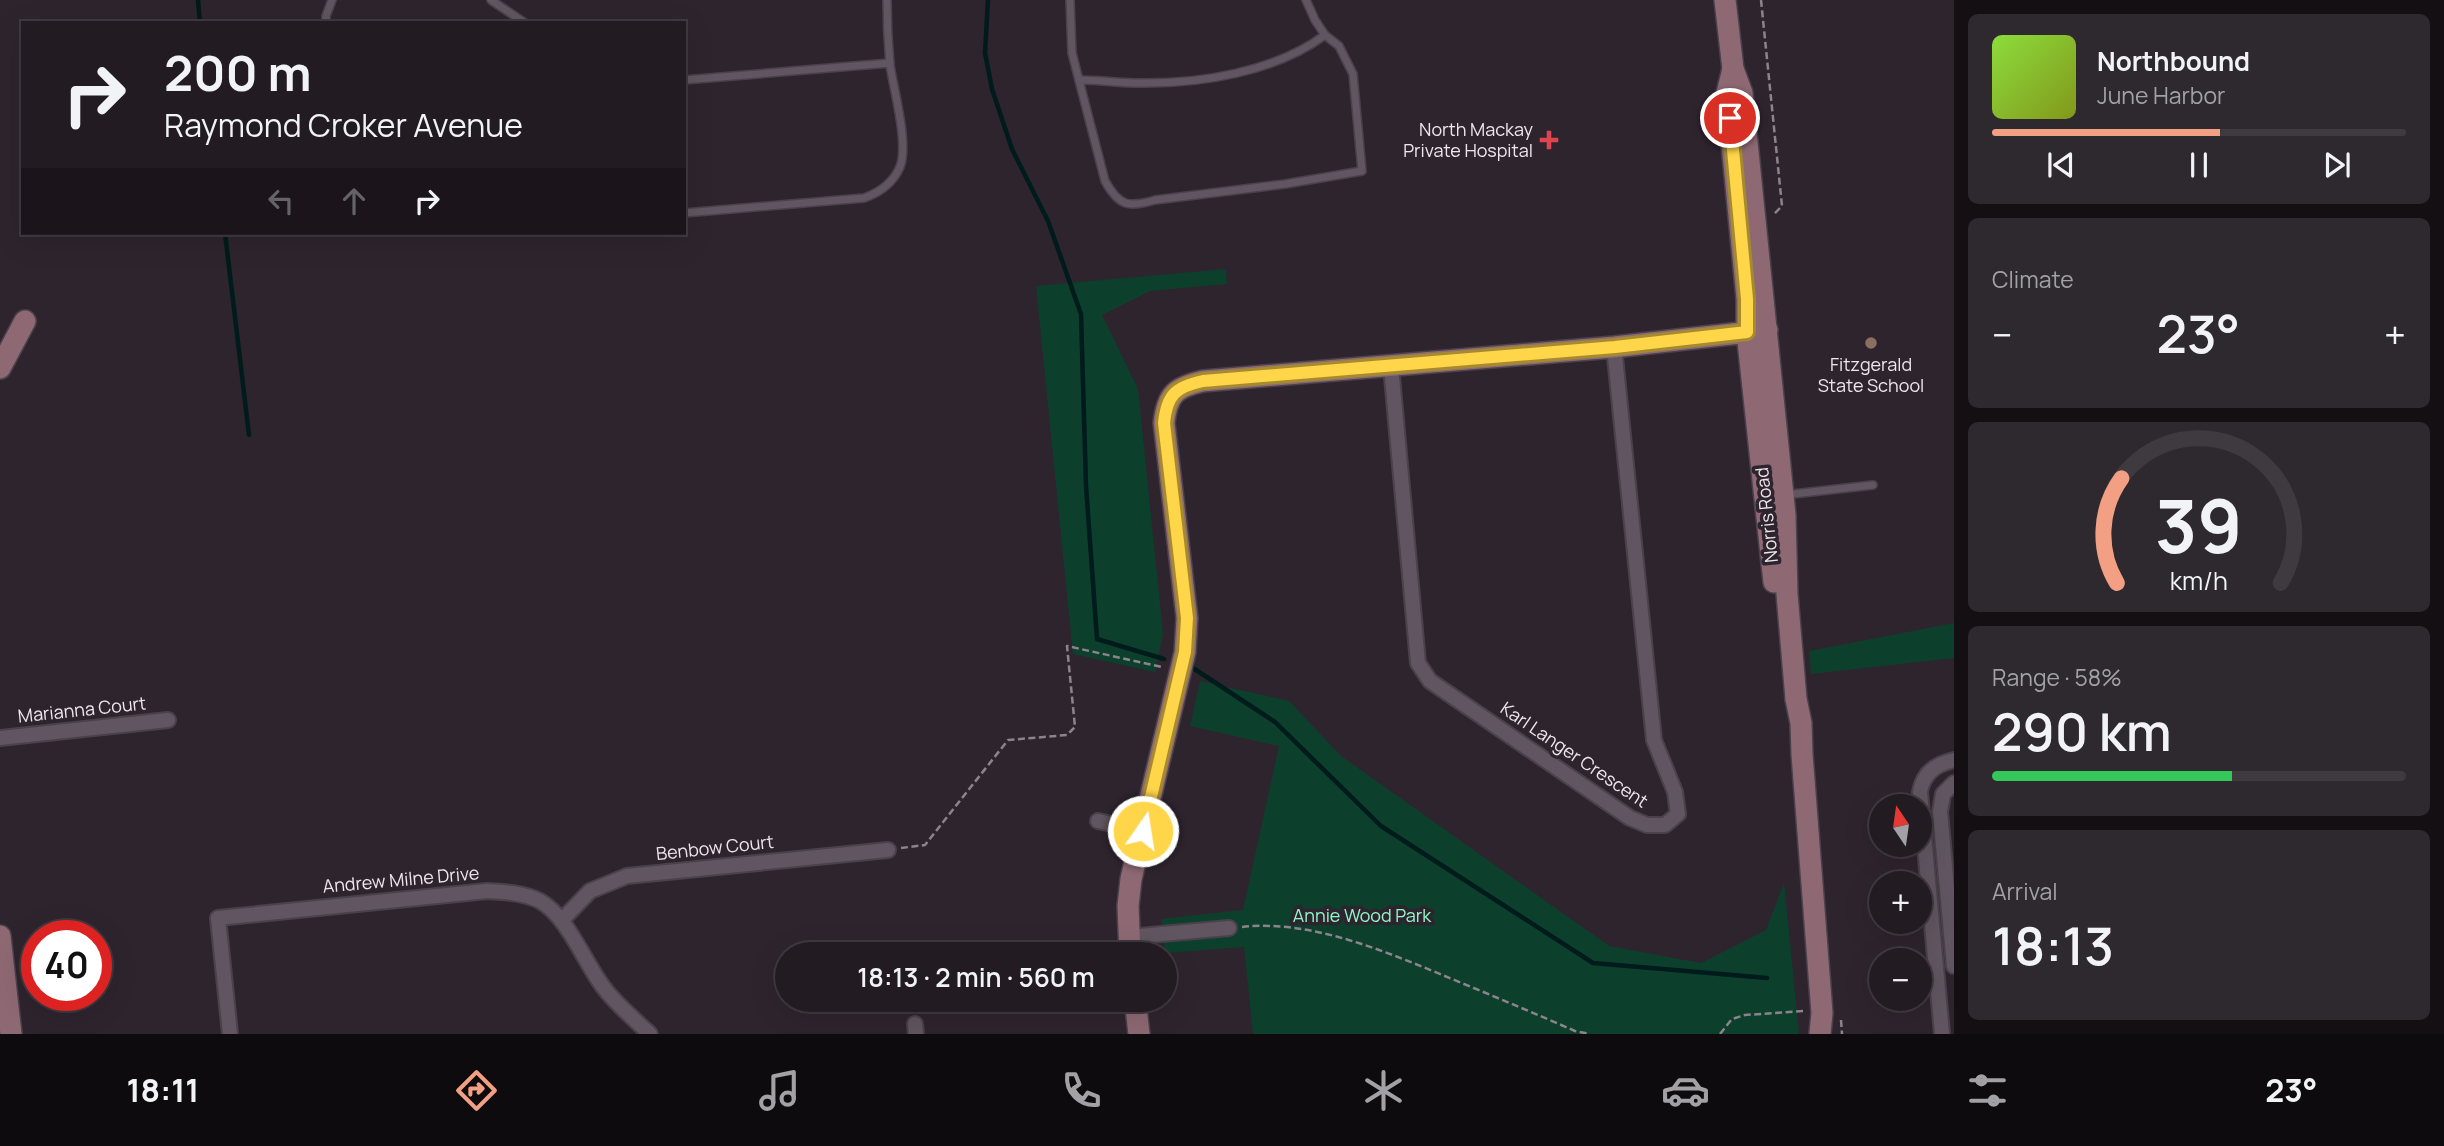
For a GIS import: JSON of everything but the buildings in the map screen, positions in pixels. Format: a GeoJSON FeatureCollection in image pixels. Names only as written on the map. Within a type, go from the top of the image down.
{"type":"FeatureCollection","features":[{"type":"Feature","properties":{"kind":"street","name":"Norris Road"},"geometry":{"type":"LineString","coordinates":[[1726,0],[1733,69],[1727,93],[1746,292],[1757,331],[1783,492],[1788,727],[1817,960]]}},
{"type":"Feature","properties":{"kind":"street"},"geometry":{"type":"LineString","coordinates":[[0,368],[25,321]]}},
{"type":"Feature","properties":{"kind":"street","name":"Norris Road"},"geometry":{"type":"LineString","coordinates":[[1757,331],[1774,361],[1786,524],[1787,594],[1796,699],[1802,727],[1817,960],[1813,1012],[1821,1034]]}},
{"type":"Feature","properties":{"kind":"street"},"geometry":{"type":"LineString","coordinates":[[1129,942],[1131,879],[1185,652],[1187,618],[1164,423],[1165,407],[1172,394],[1185,385],[1203,381],[1615,347],[1757,331]]}},
{"type":"Feature","properties":{"kind":"street","name":"Karl Langer Crescent"},"geometry":{"type":"LineString","coordinates":[[1391,366],[1418,663],[1430,681],[1630,818],[1647,825],[1665,825],[1678,814],[1675,792],[1654,740],[1615,347]]}},
{"type":"Feature","properties":{"kind":"street","name":"Marianna Court"},"geometry":{"type":"LineString","coordinates":[[0,738],[168,720]]}},
{"type":"Feature","properties":{"kind":"street"},"geometry":{"type":"LineString","coordinates":[[1920,794],[1922,783],[1934,768],[1953,765]]}},
{"type":"Feature","properties":{"kind":"street"},"geometry":{"type":"LineString","coordinates":[[1954,783],[1943,794],[1940,817],[1954,966]]}},
{"type":"Feature","properties":{"kind":"street"},"geometry":{"type":"LineString","coordinates":[[1932,817],[1940,817]]}},
{"type":"Feature","properties":{"kind":"street"},"geometry":{"type":"LineString","coordinates":[[1098,821],[1143,831]]}},
{"type":"Feature","properties":{"kind":"street","name":"Benbow Court"},"geometry":{"type":"LineString","coordinates":[[562,920],[590,891],[627,876],[888,850]]}},
{"type":"Feature","properties":{"kind":"street"},"geometry":{"type":"LineString","coordinates":[[1925,858],[1933,940],[1947,1011],[1942,1034]]}},
{"type":"Feature","properties":{"kind":"street"},"geometry":{"type":"LineString","coordinates":[[1926,865],[1944,864]]}},
{"type":"Feature","properties":{"kind":"street","name":"Andrew Milne Drive"},"geometry":{"type":"LineString","coordinates":[[230,1034],[218,918],[486,891],[517,894],[540,901],[562,920],[607,993],[650,1034]]}},
{"type":"Feature","properties":{"kind":"street"},"geometry":{"type":"LineString","coordinates":[[1151,942],[1229,928]]}},
{"type":"Feature","properties":{"kind":"street"},"geometry":{"type":"LineString","coordinates":[[0,936],[11,1034]]}},
{"type":"Feature","properties":{"kind":"street"},"geometry":{"type":"LineString","coordinates":[[1933,940],[1951,938]]}},
{"type":"Feature","properties":{"kind":"street"},"geometry":{"type":"LineString","coordinates":[[1136,1012],[1139,1034]]}},
{"type":"Feature","properties":{"kind":"street","name":"Norris Road"},"geometry":{"type":"LineString","coordinates":[[1813,1012],[1828,1034]]}},
{"type":"Feature","properties":{"kind":"lane"},"geometry":{"type":"LineString","coordinates":[[326,21],[332,0]]}},
{"type":"Feature","properties":{"kind":"lane"},"geometry":{"type":"LineString","coordinates":[[491,0],[522,21]]}},
{"type":"Feature","properties":{"kind":"lane"},"geometry":{"type":"LineString","coordinates":[[686,212],[864,198],[880,193],[893,179],[900,166],[903,150],[890,63],[887,0]]}},
{"type":"Feature","properties":{"kind":"lane"},"geometry":{"type":"LineString","coordinates":[[1070,0],[1072,53],[1105,181],[1113,195],[1125,204],[1137,205],[1155,200],[1362,172],[1353,74],[1339,46],[1325,35],[1306,0]]}},
{"type":"Feature","properties":{"kind":"lane"},"geometry":{"type":"LineString","coordinates":[[1079,80],[1170,82],[1236,74],[1300,50],[1325,35]]}},
{"type":"Feature","properties":{"kind":"lane"},"geometry":{"type":"LineString","coordinates":[[686,80],[890,63]]}},
{"type":"Feature","properties":{"kind":"lane"},"geometry":{"type":"LineString","coordinates":[[1783,492],[1873,485]]}},
{"type":"Feature","properties":{"kind":"path"},"geometry":{"type":"LineString","coordinates":[[888,850],[925,845],[1008,740],[1067,735],[1075,727],[1067,646],[1181,672]]}},
{"type":"Feature","properties":{"kind":"path"},"geometry":{"type":"LineString","coordinates":[[1229,928],[1254,926],[1311,930],[1396,956],[1575,1031],[1590,1034]]}},
{"type":"Feature","properties":{"kind":"path"},"geometry":{"type":"LineString","coordinates":[[1720,1034],[1732,1019],[1745,1015],[1813,1012]]}},
{"type":"Feature","properties":{"kind":"green space"},"geometry":{"type":"Polygon","coordinates":[[[1226,269],[1227,284],[1150,291],[1102,315],[1138,389],[1163,634],[1155,672],[1073,654],[1036,286],[1226,269]]]}},
{"type":"Feature","properties":{"kind":"green space"},"geometry":{"type":"Polygon","coordinates":[[[1954,623],[1954,658],[1811,674],[1809,651],[1954,623]]]}},
{"type":"Feature","properties":{"kind":"green space","name":"Annie Wood Park"},"geometry":{"type":"Polygon","coordinates":[[[1200,681],[1289,701],[1341,756],[1609,946],[1701,963],[1766,930],[1784,883],[1799,1034],[1253,1034],[1244,947],[1177,952],[1177,942],[1164,942],[1161,919],[1243,910],[1279,746],[1190,726],[1200,681]]]}},
{"type":"Feature","properties":{"kind":"waterway"},"geometry":{"type":"LineString","coordinates":[[198,0],[200,21]]}},
{"type":"Feature","properties":{"kind":"waterway"},"geometry":{"type":"LineString","coordinates":[[988,0],[985,53],[992,89],[1012,149],[1048,221],[1081,314],[1086,486],[1097,639],[1164,659]]}},
{"type":"Feature","properties":{"kind":"waterway"},"geometry":{"type":"LineString","coordinates":[[225,235],[249,435]]}},
{"type":"Feature","properties":{"kind":"waterway"},"geometry":{"type":"LineString","coordinates":[[1190,666],[1275,722],[1381,826],[1593,963],[1767,978]]}},
{"type":"Feature","properties":{"kind":"place","name":"North Mackay Private Hospital"},"geometry":{"type":"Point","coordinates":[1549,140]}},
{"type":"Feature","properties":{"kind":"place","name":"Fitzgerald State School"},"geometry":{"type":"Point","coordinates":[1871,343]}},
{"type":"Feature","properties":{"kind":"route"},"geometry":{"type":"LineString","coordinates":[[1143,831],[1185,652],[1187,618],[1164,423],[1165,407],[1172,394],[1185,385],[1203,381],[1615,347],[1747,332],[1747,299],[1730,118]]}}]}
